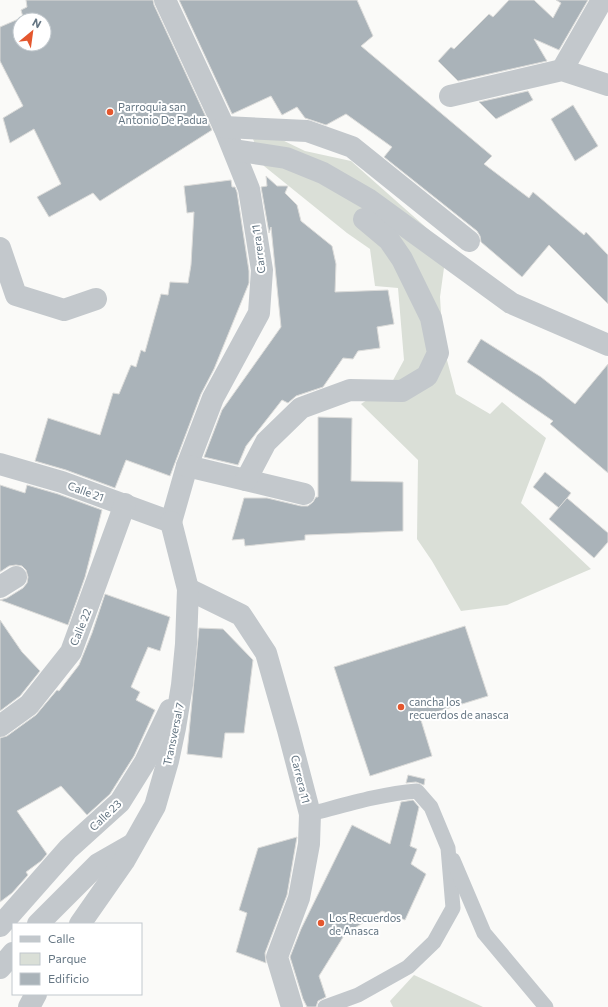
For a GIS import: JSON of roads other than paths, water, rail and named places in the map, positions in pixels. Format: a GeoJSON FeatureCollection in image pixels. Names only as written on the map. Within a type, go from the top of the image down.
{"type":"FeatureCollection","features":[{"type":"Feature","properties":{"kind":"street","name":"Carrera 11"},"geometry":{"type":"LineString","coordinates":[[165,0],[224,126],[249,189],[262,270],[258,313],[214,398],[187,466],[171,522]]}},
{"type":"Feature","properties":{"kind":"street"},"geometry":{"type":"LineString","coordinates":[[562,70],[602,0]]}},
{"type":"Feature","properties":{"kind":"street"},"geometry":{"type":"LineString","coordinates":[[450,96],[562,70],[608,85]]}},
{"type":"Feature","properties":{"kind":"street"},"geometry":{"type":"LineString","coordinates":[[224,126],[306,131],[352,147],[469,241]]}},
{"type":"Feature","properties":{"kind":"street"},"geometry":{"type":"LineString","coordinates":[[234,150],[286,158],[323,173],[368,199],[511,303],[608,345]]}},
{"type":"Feature","properties":{"kind":"street"},"geometry":{"type":"LineString","coordinates":[[246,480],[266,442],[301,408],[350,390],[402,391],[427,376],[438,353],[431,318],[402,259],[388,240],[364,219]]}},
{"type":"Feature","properties":{"kind":"street"},"geometry":{"type":"LineString","coordinates":[[0,248],[16,295],[64,310],[96,299]]}},
{"type":"Feature","properties":{"kind":"street","name":"Calle 21"},"geometry":{"type":"LineString","coordinates":[[0,464],[62,482],[171,522]]}},
{"type":"Feature","properties":{"kind":"street"},"geometry":{"type":"LineString","coordinates":[[187,466],[304,494]]}},
{"type":"Feature","properties":{"kind":"street","name":"Calle 22"},"geometry":{"type":"LineString","coordinates":[[0,726],[29,705],[71,652],[125,504]]}},
{"type":"Feature","properties":{"kind":"street","name":"Transversal 7"},"geometry":{"type":"LineString","coordinates":[[81,923],[124,861],[155,806],[171,748],[182,686],[186,644],[188,589],[171,522]]}},
{"type":"Feature","properties":{"kind":"street","name":"Carrera 11"},"geometry":{"type":"LineString","coordinates":[[188,589],[241,615],[266,653],[310,814],[309,844],[299,898],[277,957],[292,1007]]}},
{"type":"Feature","properties":{"kind":"street","name":"Calle 23"},"geometry":{"type":"LineString","coordinates":[[0,926],[68,849],[120,802],[146,762],[182,686]]}},
{"type":"Feature","properties":{"kind":"street"},"geometry":{"type":"LineString","coordinates":[[39,923],[98,864],[134,844]]}},
{"type":"Feature","properties":{"kind":"street"},"geometry":{"type":"LineString","coordinates":[[0,968],[12,954]]}},
{"type":"Feature","properties":{"kind":"street"},"geometry":{"type":"LineString","coordinates":[[29,1007],[35,995]]}},
{"type":"Feature","properties":{"kind":"lane"},"geometry":{"type":"LineString","coordinates":[[310,814],[367,799],[417,791],[431,807],[484,934],[546,1007]]}},
{"type":"Feature","properties":{"kind":"lane"},"geometry":{"type":"LineString","coordinates":[[325,1007],[358,995],[408,967],[434,942],[453,908],[448,848]]}},
{"type":"Feature","properties":{"kind":"place","name":"Parroquia san Antonio De Padua"},"geometry":{"type":"Point","coordinates":[110,112]}},
{"type":"Feature","properties":{"kind":"place","name":"cancha los recuerdos de anasca"},"geometry":{"type":"Point","coordinates":[401,707]}},
{"type":"Feature","properties":{"kind":"place","name":"Los Recuerdos de Anasca"},"geometry":{"type":"Point","coordinates":[321,923]}}]}
